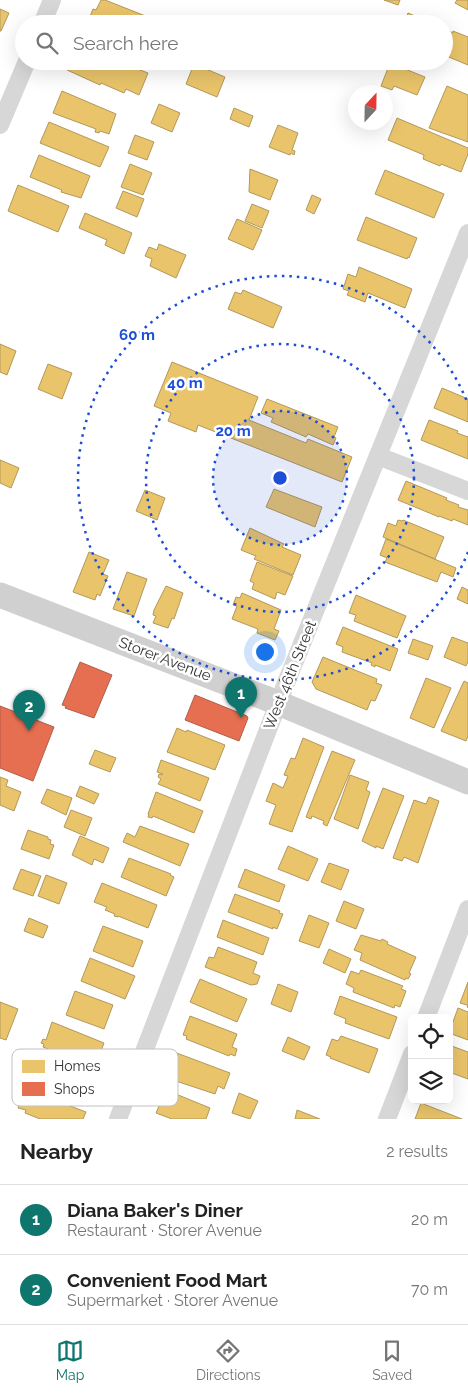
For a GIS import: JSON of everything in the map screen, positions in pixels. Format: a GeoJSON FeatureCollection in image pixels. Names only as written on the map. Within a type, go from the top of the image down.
{"type":"FeatureCollection","features":[{"type":"Feature","properties":{"kind":"street"},"geometry":{"type":"LineString","coordinates":[[46,15],[52,0]]}},
{"type":"Feature","properties":{"kind":"street"},"geometry":{"type":"LineString","coordinates":[[0,125],[23,70]]}},
{"type":"Feature","properties":{"kind":"street","name":"West 46th Street"},"geometry":{"type":"LineString","coordinates":[[145,1049],[278,703],[468,233]]}},
{"type":"Feature","properties":{"kind":"street"},"geometry":{"type":"LineString","coordinates":[[378,456],[468,491]]}},
{"type":"Feature","properties":{"kind":"street","name":"Storer Avenue"},"geometry":{"type":"LineString","coordinates":[[0,595],[278,703],[468,782]]}},
{"type":"Feature","properties":{"kind":"street"},"geometry":{"type":"LineString","coordinates":[[428,1014],[468,909]]}},
{"type":"Feature","properties":{"kind":"street"},"geometry":{"type":"LineString","coordinates":[[387,1119],[410,1059]]}},
{"type":"Feature","properties":{"kind":"street","name":"West 46th Street"},"geometry":{"type":"LineString","coordinates":[[118,1119],[123,1106]]}},
{"type":"Feature","properties":{"kind":"building: Homes"},"geometry":{"type":"Polygon","coordinates":[[[101,0],[105,0],[143,15],[91,15],[93,9],[96,10],[101,0]]]}},
{"type":"Feature","properties":{"kind":"building: Homes"},"geometry":{"type":"Polygon","coordinates":[[[384,0],[400,0],[398,5],[384,0]]]}},
{"type":"Feature","properties":{"kind":"building: Homes"},"geometry":{"type":"Polygon","coordinates":[[[457,0],[468,0],[468,10],[455,3],[457,0]]]}},
{"type":"Feature","properties":{"kind":"building: Homes"},"geometry":{"type":"Polygon","coordinates":[[[0,9],[9,13],[1,31],[0,31],[0,9]]]}},
{"type":"Feature","properties":{"kind":"building: Homes"},"geometry":{"type":"Polygon","coordinates":[[[453,31],[468,37],[468,65],[453,59],[453,31]]]}},
{"type":"Feature","properties":{"kind":"building: Homes"},"geometry":{"type":"Polygon","coordinates":[[[67,70],[140,70],[148,73],[139,95],[126,89],[124,93],[101,83],[100,85],[67,70]]]}},
{"type":"Feature","properties":{"kind":"building: Homes"},"geometry":{"type":"Polygon","coordinates":[[[192,70],[208,70],[225,77],[217,97],[186,84],[192,70]]]}},
{"type":"Feature","properties":{"kind":"building: Homes"},"geometry":{"type":"Polygon","coordinates":[[[387,70],[408,70],[425,77],[417,95],[394,86],[393,88],[393,85],[381,85],[387,70]]]}},
{"type":"Feature","properties":{"kind":"building: Homes"},"geometry":{"type":"Polygon","coordinates":[[[447,86],[468,95],[468,142],[429,128],[447,86]]]}},
{"type":"Feature","properties":{"kind":"building: Homes"},"geometry":{"type":"Polygon","coordinates":[[[62,91],[116,114],[109,134],[100,131],[99,133],[95,132],[96,129],[53,113],[62,91]]]}},
{"type":"Feature","properties":{"kind":"building: Homes"},"geometry":{"type":"Polygon","coordinates":[[[159,104],[180,113],[172,132],[151,123],[159,104]]]}},
{"type":"Feature","properties":{"kind":"building: Homes"},"geometry":{"type":"Polygon","coordinates":[[[234,108],[253,116],[249,127],[230,119],[234,108]]]}},
{"type":"Feature","properties":{"kind":"building: Homes"},"geometry":{"type":"Polygon","coordinates":[[[397,118],[468,148],[468,154],[461,172],[423,159],[424,155],[388,140],[397,118]]]}},
{"type":"Feature","properties":{"kind":"building: Homes"},"geometry":{"type":"Polygon","coordinates":[[[49,122],[109,147],[100,167],[40,143],[49,122]]]}},
{"type":"Feature","properties":{"kind":"building: Homes"},"geometry":{"type":"Polygon","coordinates":[[[278,125],[298,133],[292,150],[295,151],[294,155],[269,147],[278,125]]]}},
{"type":"Feature","properties":{"kind":"building: Homes"},"geometry":{"type":"Polygon","coordinates":[[[135,135],[154,142],[147,160],[128,153],[135,135]]]}},
{"type":"Feature","properties":{"kind":"building: Homes"},"geometry":{"type":"Polygon","coordinates":[[[39,155],[90,176],[81,198],[61,192],[62,190],[30,177],[39,155]]]}},
{"type":"Feature","properties":{"kind":"building: Homes"},"geometry":{"type":"Polygon","coordinates":[[[130,164],[152,173],[143,195],[121,187],[130,164]]]}},
{"type":"Feature","properties":{"kind":"building: Homes"},"geometry":{"type":"Polygon","coordinates":[[[250,169],[278,180],[270,200],[249,192],[250,169]]]}},
{"type":"Feature","properties":{"kind":"building: Homes"},"geometry":{"type":"Polygon","coordinates":[[[385,170],[444,194],[434,218],[375,194],[385,170]]]}},
{"type":"Feature","properties":{"kind":"building: Homes"},"geometry":{"type":"Polygon","coordinates":[[[18,185],[69,206],[58,232],[8,211],[18,185]]]}},
{"type":"Feature","properties":{"kind":"building: Homes"},"geometry":{"type":"Polygon","coordinates":[[[123,191],[144,199],[137,217],[116,208],[123,191]]]}},
{"type":"Feature","properties":{"kind":"building: Homes"},"geometry":{"type":"Polygon","coordinates":[[[312,195],[321,199],[314,214],[306,210],[312,195]]]}},
{"type":"Feature","properties":{"kind":"building: Homes"},"geometry":{"type":"Polygon","coordinates":[[[252,204],[269,211],[262,228],[245,221],[252,204]]]}},
{"type":"Feature","properties":{"kind":"building: Homes"},"geometry":{"type":"Polygon","coordinates":[[[85,213],[132,233],[124,254],[105,245],[107,240],[79,228],[85,213]]]}},
{"type":"Feature","properties":{"kind":"building: Homes"},"geometry":{"type":"Polygon","coordinates":[[[366,217],[417,238],[409,258],[407,259],[357,240],[366,217]]]}},
{"type":"Feature","properties":{"kind":"building: Homes"},"geometry":{"type":"Polygon","coordinates":[[[237,219],[262,230],[253,250],[228,239],[237,219]]]}},
{"type":"Feature","properties":{"kind":"building: Homes"},"geometry":{"type":"Polygon","coordinates":[[[159,244],[186,255],[176,278],[150,266],[152,259],[145,256],[149,247],[157,250],[159,244]]]}},
{"type":"Feature","properties":{"kind":"building: Homes"},"geometry":{"type":"Polygon","coordinates":[[[359,267],[412,289],[405,308],[368,293],[365,302],[347,295],[349,291],[343,289],[348,274],[356,277],[359,267]]]}},
{"type":"Feature","properties":{"kind":"building: Homes"},"geometry":{"type":"Polygon","coordinates":[[[243,290],[282,307],[273,328],[228,309],[235,292],[241,294],[243,290]]]}},
{"type":"Feature","properties":{"kind":"building: Homes"},"geometry":{"type":"Polygon","coordinates":[[[0,344],[16,351],[7,375],[0,372],[0,344]]]}},
{"type":"Feature","properties":{"kind":"building: Homes"},"geometry":{"type":"Polygon","coordinates":[[[172,362],[258,397],[249,420],[306,443],[308,439],[352,457],[342,482],[198,425],[196,432],[168,421],[171,413],[154,406],[172,362]]]}},
{"type":"Feature","properties":{"kind":"building: Homes"},"geometry":{"type":"Polygon","coordinates":[[[48,364],[72,373],[62,399],[38,389],[48,364]]]}},
{"type":"Feature","properties":{"kind":"building: Homes"},"geometry":{"type":"Polygon","coordinates":[[[442,388],[468,399],[468,422],[434,408],[442,388]]]}},
{"type":"Feature","properties":{"kind":"building: Homes"},"geometry":{"type":"Polygon","coordinates":[[[267,399],[338,427],[333,445],[308,434],[306,437],[271,422],[273,418],[261,413],[267,399]]]}},
{"type":"Feature","properties":{"kind":"building: Homes"},"geometry":{"type":"Polygon","coordinates":[[[429,420],[458,431],[457,433],[468,437],[468,459],[421,440],[429,420]]]}},
{"type":"Feature","properties":{"kind":"building: Homes"},"geometry":{"type":"Polygon","coordinates":[[[0,460],[19,468],[11,488],[0,483],[0,460]]]}},
{"type":"Feature","properties":{"kind":"building: Homes"},"geometry":{"type":"Polygon","coordinates":[[[406,481],[447,498],[446,500],[459,505],[458,507],[468,510],[468,525],[453,519],[452,521],[439,517],[398,500],[406,481]]]}},
{"type":"Feature","properties":{"kind":"building: Homes"},"geometry":{"type":"Polygon","coordinates":[[[274,489],[322,507],[315,527],[266,507],[274,489]]]}},
{"type":"Feature","properties":{"kind":"building: Homes"},"geometry":{"type":"Polygon","coordinates":[[[145,490],[165,498],[157,520],[136,511],[145,490]]]}},
{"type":"Feature","properties":{"kind":"building: Homes"},"geometry":{"type":"Polygon","coordinates":[[[398,520],[403,520],[444,537],[435,559],[383,537],[388,523],[396,526],[398,520]]]}},
{"type":"Feature","properties":{"kind":"building: Homes"},"geometry":{"type":"Polygon","coordinates":[[[250,528],[284,544],[282,547],[301,555],[293,575],[254,559],[256,556],[241,550],[250,528]]]}},
{"type":"Feature","properties":{"kind":"building: Homes"},"geometry":{"type":"Polygon","coordinates":[[[386,539],[456,568],[453,577],[441,572],[437,582],[385,562],[387,558],[380,555],[386,539]]]}},
{"type":"Feature","properties":{"kind":"building: Homes"},"geometry":{"type":"Polygon","coordinates":[[[89,552],[109,560],[103,574],[108,576],[100,596],[97,594],[95,600],[73,592],[89,552]]]}},
{"type":"Feature","properties":{"kind":"building: Homes"},"geometry":{"type":"Polygon","coordinates":[[[257,562],[293,576],[285,595],[277,592],[275,599],[252,589],[254,583],[250,581],[257,562]]]}},
{"type":"Feature","properties":{"kind":"building: Homes"},"geometry":{"type":"Polygon","coordinates":[[[127,572],[147,579],[134,616],[113,609],[127,572]]]}},
{"type":"Feature","properties":{"kind":"building: Homes"},"geometry":{"type":"Polygon","coordinates":[[[166,586],[183,593],[174,619],[172,618],[168,628],[153,623],[156,616],[153,615],[154,610],[166,586]]]}},
{"type":"Feature","properties":{"kind":"building: Homes"},"geometry":{"type":"Polygon","coordinates":[[[462,587],[468,590],[468,604],[457,599],[462,587]]]}},
{"type":"Feature","properties":{"kind":"building: Homes"},"geometry":{"type":"Polygon","coordinates":[[[242,593],[281,610],[274,629],[279,631],[275,640],[257,633],[258,629],[232,619],[237,606],[233,605],[236,597],[240,598],[242,593]]]}},
{"type":"Feature","properties":{"kind":"building: Homes"},"geometry":{"type":"Polygon","coordinates":[[[356,595],[406,616],[397,638],[354,621],[356,615],[349,613],[356,595]]]}},
{"type":"Feature","properties":{"kind":"building: Homes"},"geometry":{"type":"Polygon","coordinates":[[[343,627],[398,649],[390,671],[375,665],[375,667],[371,665],[372,663],[342,652],[343,647],[336,644],[343,627]]]}},
{"type":"Feature","properties":{"kind":"building: Homes"},"geometry":{"type":"Polygon","coordinates":[[[452,637],[468,643],[468,662],[466,666],[444,657],[452,637]]]}},
{"type":"Feature","properties":{"kind":"building: Homes"},"geometry":{"type":"Polygon","coordinates":[[[413,639],[433,646],[428,660],[408,653],[413,639]]]}},
{"type":"Feature","properties":{"kind":"building: Homes"},"geometry":{"type":"Polygon","coordinates":[[[323,657],[377,679],[376,683],[382,685],[375,701],[371,700],[367,710],[316,689],[312,682],[323,657]]]}},
{"type":"Feature","properties":{"kind":"building: Homes"},"geometry":{"type":"Polygon","coordinates":[[[426,678],[451,688],[434,728],[410,718],[426,678]]]}},
{"type":"Feature","properties":{"kind":"building: Homes"},"geometry":{"type":"Polygon","coordinates":[[[464,681],[468,683],[468,736],[466,741],[441,731],[464,681]]]}},
{"type":"Feature","properties":{"kind":"building: Homes"},"geometry":{"type":"Polygon","coordinates":[[[177,728],[225,745],[215,770],[167,752],[177,728]]]}},
{"type":"Feature","properties":{"kind":"building: Homes"},"geometry":{"type":"Polygon","coordinates":[[[303,738],[324,747],[292,832],[269,824],[276,805],[266,801],[273,783],[283,788],[288,776],[284,775],[291,758],[295,759],[303,738]]]}},
{"type":"Feature","properties":{"kind":"building: Homes"},"geometry":{"type":"Polygon","coordinates":[[[95,750],[116,758],[110,772],[89,764],[95,750]]]}},
{"type":"Feature","properties":{"kind":"building: Homes"},"geometry":{"type":"Polygon","coordinates":[[[332,751],[355,760],[327,826],[323,824],[324,821],[312,816],[311,819],[306,817],[332,751]]]}},
{"type":"Feature","properties":{"kind":"building: Homes"},"geometry":{"type":"Polygon","coordinates":[[[161,760],[209,778],[200,801],[158,784],[161,779],[158,777],[159,774],[163,774],[157,772],[161,760]]]}},
{"type":"Feature","properties":{"kind":"building: Homes"},"geometry":{"type":"Polygon","coordinates":[[[350,775],[369,782],[366,790],[370,792],[358,829],[334,819],[350,775]]]}},
{"type":"Feature","properties":{"kind":"building: Homes"},"geometry":{"type":"Polygon","coordinates":[[[0,777],[8,780],[6,786],[21,792],[14,811],[0,805],[0,777]]]}},
{"type":"Feature","properties":{"kind":"building: Homes"},"geometry":{"type":"Polygon","coordinates":[[[80,786],[99,794],[94,804],[76,796],[80,786]]]}},
{"type":"Feature","properties":{"kind":"building: Homes"},"geometry":{"type":"Polygon","coordinates":[[[383,788],[404,796],[383,849],[376,846],[376,848],[362,841],[383,788]]]}},
{"type":"Feature","properties":{"kind":"building: Homes"},"geometry":{"type":"Polygon","coordinates":[[[47,789],[72,798],[66,815],[41,803],[47,789]]]}},
{"type":"Feature","properties":{"kind":"building: Homes"},"geometry":{"type":"Polygon","coordinates":[[[156,792],[203,811],[194,833],[153,816],[152,818],[148,817],[156,792]]]}},
{"type":"Feature","properties":{"kind":"building: Homes"},"geometry":{"type":"Polygon","coordinates":[[[429,797],[439,801],[418,863],[404,857],[402,861],[393,858],[414,800],[426,804],[429,797]]]}},
{"type":"Feature","properties":{"kind":"building: Homes"},"geometry":{"type":"Polygon","coordinates":[[[71,810],[92,818],[85,836],[64,827],[71,810]]]}},
{"type":"Feature","properties":{"kind":"building: Homes"},"geometry":{"type":"Polygon","coordinates":[[[140,826],[189,844],[180,866],[123,842],[127,833],[135,837],[140,826]]]}},
{"type":"Feature","properties":{"kind":"building: Homes"},"geometry":{"type":"Polygon","coordinates":[[[28,830],[48,837],[51,840],[50,844],[54,845],[49,859],[21,849],[28,830]]]}},
{"type":"Feature","properties":{"kind":"building: Homes"},"geometry":{"type":"Polygon","coordinates":[[[80,836],[109,848],[103,863],[94,859],[92,865],[72,855],[80,836]]]}},
{"type":"Feature","properties":{"kind":"building: Homes"},"geometry":{"type":"Polygon","coordinates":[[[288,846],[318,859],[308,881],[278,869],[288,846]]]}},
{"type":"Feature","properties":{"kind":"building: Homes"},"geometry":{"type":"Polygon","coordinates":[[[129,858],[171,874],[174,877],[166,896],[121,877],[129,858]]]}},
{"type":"Feature","properties":{"kind":"building: Homes"},"geometry":{"type":"Polygon","coordinates":[[[329,863],[349,870],[341,890],[321,882],[329,863]]]}},
{"type":"Feature","properties":{"kind":"building: Homes"},"geometry":{"type":"Polygon","coordinates":[[[21,869],[41,876],[33,896],[13,889],[21,869]]]}},
{"type":"Feature","properties":{"kind":"building: Homes"},"geometry":{"type":"Polygon","coordinates":[[[245,869],[285,885],[279,902],[238,887],[245,869]]]}},
{"type":"Feature","properties":{"kind":"building: Homes"},"geometry":{"type":"Polygon","coordinates":[[[46,875],[67,883],[59,904],[38,896],[46,875]]]}},
{"type":"Feature","properties":{"kind":"building: Homes"},"geometry":{"type":"Polygon","coordinates":[[[102,883],[157,905],[148,928],[114,916],[115,914],[105,910],[107,907],[94,902],[102,883]]]}},
{"type":"Feature","properties":{"kind":"building: Homes"},"geometry":{"type":"Polygon","coordinates":[[[235,894],[280,911],[279,913],[283,914],[277,929],[228,912],[235,894]]]}},
{"type":"Feature","properties":{"kind":"building: Homes"},"geometry":{"type":"Polygon","coordinates":[[[344,901],[364,909],[356,929],[336,921],[344,901]]]}},
{"type":"Feature","properties":{"kind":"building: Homes"},"geometry":{"type":"Polygon","coordinates":[[[309,915],[329,923],[319,948],[299,941],[309,915]]]}},
{"type":"Feature","properties":{"kind":"building: Homes"},"geometry":{"type":"Polygon","coordinates":[[[29,918],[48,926],[43,938],[24,931],[29,918]]]}},
{"type":"Feature","properties":{"kind":"building: Homes"},"geometry":{"type":"Polygon","coordinates":[[[223,920],[269,938],[263,955],[217,937],[223,920]]]}},
{"type":"Feature","properties":{"kind":"building: Homes"},"geometry":{"type":"Polygon","coordinates":[[[103,926],[143,941],[133,967],[93,951],[103,926]]]}},
{"type":"Feature","properties":{"kind":"building: Homes"},"geometry":{"type":"Polygon","coordinates":[[[361,935],[381,941],[382,939],[388,942],[387,944],[416,957],[408,979],[406,978],[405,980],[360,960],[362,953],[354,950],[361,935]]]}},
{"type":"Feature","properties":{"kind":"building: Homes"},"geometry":{"type":"Polygon","coordinates":[[[218,947],[257,962],[253,973],[260,976],[257,984],[251,985],[205,967],[209,957],[214,958],[218,947]]]}},
{"type":"Feature","properties":{"kind":"building: Homes"},"geometry":{"type":"Polygon","coordinates":[[[329,949],[351,959],[345,973],[323,963],[329,949]]]}},
{"type":"Feature","properties":{"kind":"building: Homes"},"geometry":{"type":"Polygon","coordinates":[[[90,958],[135,976],[125,999],[81,981],[90,958]]]}},
{"type":"Feature","properties":{"kind":"building: Homes"},"geometry":{"type":"Polygon","coordinates":[[[361,970],[403,986],[401,989],[406,991],[400,1007],[395,1005],[394,1008],[353,992],[354,988],[346,984],[351,971],[359,974],[361,970]]]}},
{"type":"Feature","properties":{"kind":"building: Homes"},"geometry":{"type":"Polygon","coordinates":[[[200,979],[247,999],[237,1022],[190,1002],[200,979]]]}},
{"type":"Feature","properties":{"kind":"building: Homes"},"geometry":{"type":"Polygon","coordinates":[[[468,982],[468,1008],[467,1005],[460,1003],[468,982]]]}},
{"type":"Feature","properties":{"kind":"building: Homes"},"geometry":{"type":"Polygon","coordinates":[[[278,984],[298,992],[291,1012],[271,1004],[278,984]]]}},
{"type":"Feature","properties":{"kind":"building: Homes"},"geometry":{"type":"Polygon","coordinates":[[[75,991],[113,1005],[104,1029],[66,1015],[75,991]]]}},
{"type":"Feature","properties":{"kind":"building: Homes"},"geometry":{"type":"Polygon","coordinates":[[[340,996],[397,1017],[389,1039],[345,1023],[346,1019],[334,1014],[340,996]]]}},
{"type":"Feature","properties":{"kind":"building: Homes"},"geometry":{"type":"Polygon","coordinates":[[[0,1002],[18,1009],[6,1040],[0,1038],[0,1002]]]}},
{"type":"Feature","properties":{"kind":"building: Homes"},"geometry":{"type":"Polygon","coordinates":[[[458,1008],[468,1012],[468,1040],[453,1034],[453,1022],[458,1008]]]}},
{"type":"Feature","properties":{"kind":"building: Homes"},"geometry":{"type":"Polygon","coordinates":[[[190,1016],[237,1034],[232,1047],[237,1049],[235,1056],[230,1054],[229,1056],[186,1039],[187,1036],[183,1035],[190,1016]]]}},
{"type":"Feature","properties":{"kind":"building: Homes"},"geometry":{"type":"Polygon","coordinates":[[[52,1022],[104,1043],[102,1049],[48,1049],[43,1047],[44,1044],[41,1043],[43,1039],[46,1040],[52,1022]]]}},
{"type":"Feature","properties":{"kind":"building: Homes"},"geometry":{"type":"Polygon","coordinates":[[[341,1036],[378,1049],[369,1073],[326,1055],[332,1039],[338,1041],[341,1036]]]}},
{"type":"Feature","properties":{"kind":"building: Homes"},"geometry":{"type":"Polygon","coordinates":[[[288,1037],[310,1047],[304,1060],[282,1051],[288,1037]]]}},
{"type":"Feature","properties":{"kind":"building: Homes"},"geometry":{"type":"Polygon","coordinates":[[[453,1046],[468,1052],[468,1079],[453,1073],[453,1046]]]}},
{"type":"Feature","properties":{"kind":"building: Homes"},"geometry":{"type":"Polygon","coordinates":[[[178,1054],[230,1073],[224,1089],[218,1086],[215,1094],[178,1082],[178,1054]]]}},
{"type":"Feature","properties":{"kind":"building: Homes"},"geometry":{"type":"Polygon","coordinates":[[[239,1093],[258,1101],[250,1119],[232,1113],[239,1093]]]}},
{"type":"Feature","properties":{"kind":"building: Homes"},"geometry":{"type":"Polygon","coordinates":[[[178,1095],[210,1108],[206,1119],[172,1119],[156,1113],[159,1106],[178,1106],[178,1095]]]}},
{"type":"Feature","properties":{"kind":"building: Homes"},"geometry":{"type":"Polygon","coordinates":[[[421,1104],[424,1104],[462,1119],[415,1119],[421,1104]]]}},
{"type":"Feature","properties":{"kind":"building: Homes"},"geometry":{"type":"Polygon","coordinates":[[[19,1106],[70,1106],[86,1112],[83,1119],[40,1119],[25,1113],[26,1110],[18,1108],[19,1106]]]}},
{"type":"Feature","properties":{"kind":"building: Homes"},"geometry":{"type":"Polygon","coordinates":[[[297,1110],[320,1119],[295,1119],[297,1110]]]}},
{"type":"Feature","properties":{"kind":"building: Shops"},"geometry":{"type":"Polygon","coordinates":[[[80,662],[112,675],[94,718],[65,708],[66,706],[62,705],[80,662]]]}},
{"type":"Feature","properties":{"kind":"building: Shops"},"geometry":{"type":"Polygon","coordinates":[[[195,695],[247,716],[248,718],[239,741],[185,720],[195,695]]]}},
{"type":"Feature","properties":{"kind":"building: Shops"},"geometry":{"type":"Polygon","coordinates":[[[0,706],[54,727],[33,781],[0,768],[0,706]]]}},
{"type":"Feature","properties":{"kind":"place","name":"Diana Baker's Diner"},"geometry":{"type":"Point","coordinates":[241,718]}},
{"type":"Feature","properties":{"kind":"place","name":"Convenient Food Mart"},"geometry":{"type":"Point","coordinates":[29,731]}}]}
